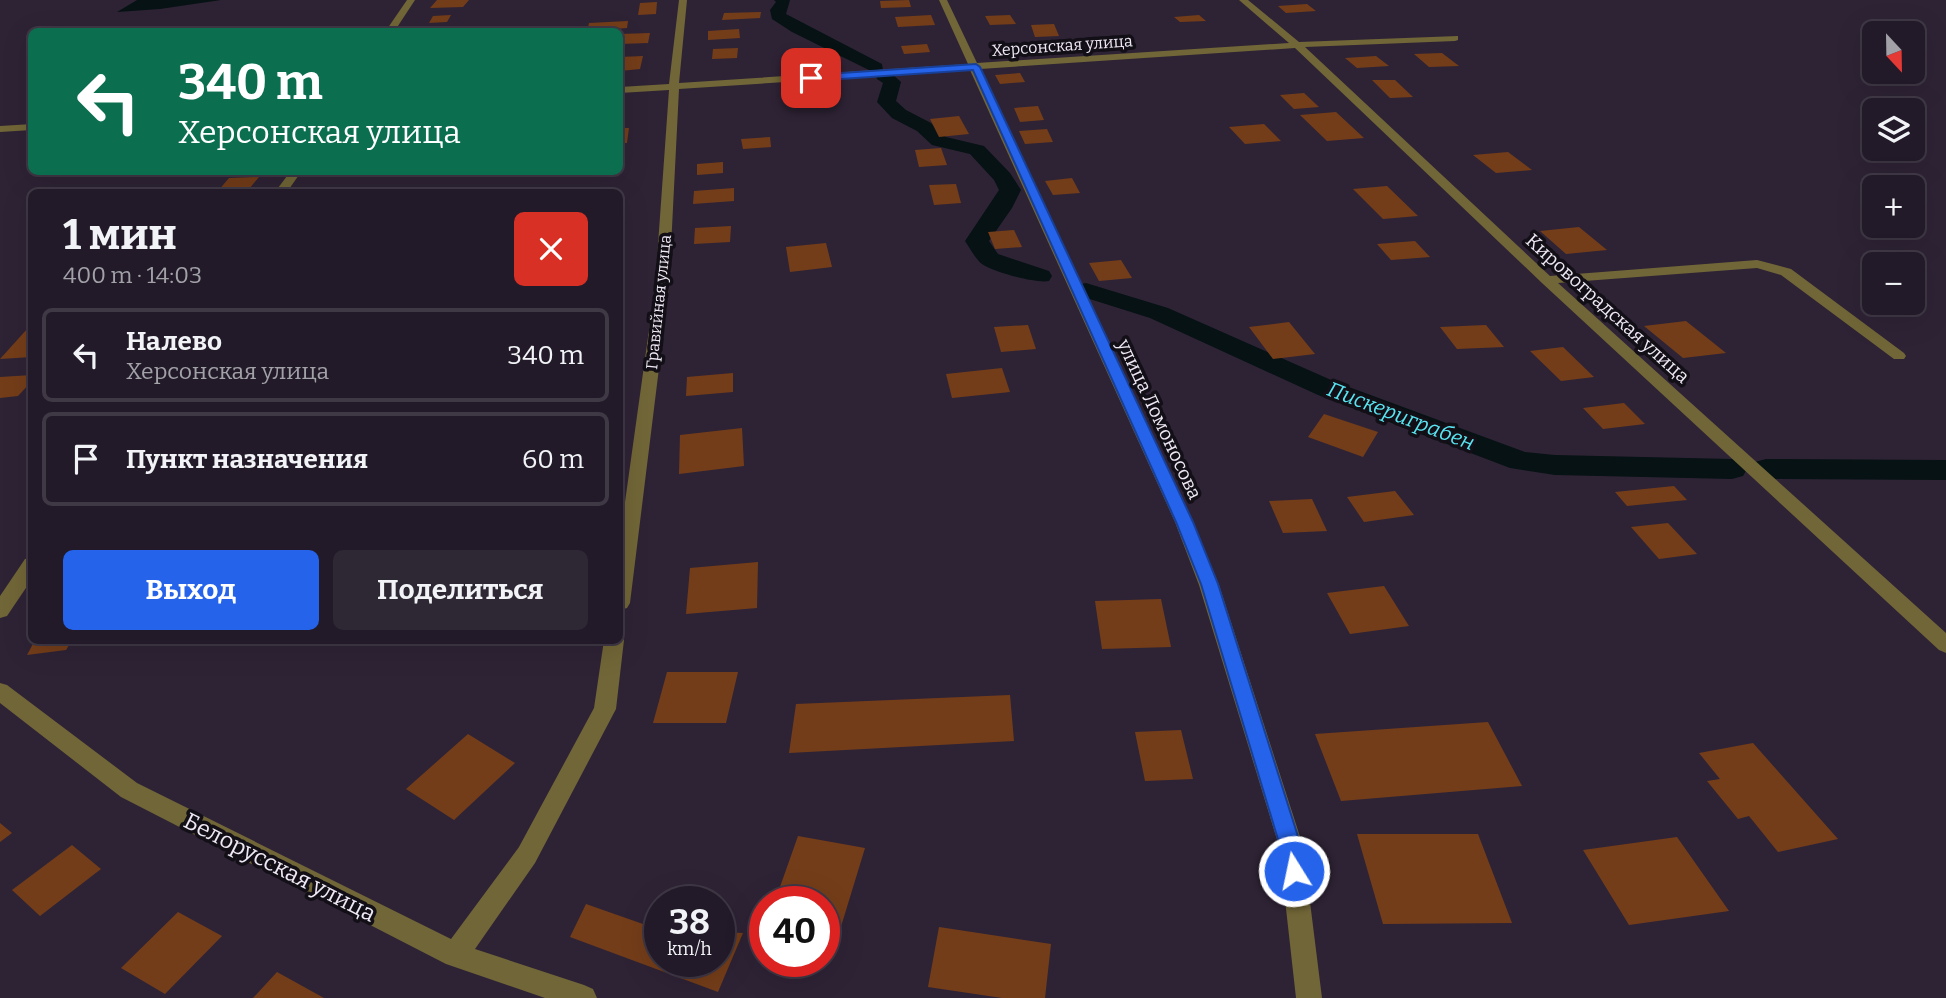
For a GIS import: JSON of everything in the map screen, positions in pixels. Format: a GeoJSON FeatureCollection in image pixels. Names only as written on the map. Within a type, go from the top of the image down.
{"type":"FeatureCollection","features":[{"type":"Feature","properties":{"kind":"street"},"geometry":{"type":"LineString","coordinates":[[392,28],[411,0]]}},
{"type":"Feature","properties":{"kind":"street","name":"Гравийная улица"},"geometry":{"type":"LineString","coordinates":[[623,580],[662,287],[674,87],[683,0]]}},
{"type":"Feature","properties":{"kind":"street","name":"улица Ломоносова"},"geometry":{"type":"LineString","coordinates":[[943,0],[1184,522],[1209,584],[1290,846],[1309,998]]}},
{"type":"Feature","properties":{"kind":"street","name":"Кировоградская улица"},"geometry":{"type":"LineString","coordinates":[[1243,0],[1297,45],[1547,280],[1946,645]]}},
{"type":"Feature","properties":{"kind":"street","name":"Херсонская улица"},"geometry":{"type":"LineString","coordinates":[[623,90],[1297,45],[1455,38]]}},
{"type":"Feature","properties":{"kind":"street"},"geometry":{"type":"LineString","coordinates":[[0,129],[28,127]]}},
{"type":"Feature","properties":{"kind":"street"},"geometry":{"type":"LineString","coordinates":[[1547,280],[1757,264],[1786,272],[1899,356]]}},
{"type":"Feature","properties":{"kind":"street"},"geometry":{"type":"LineString","coordinates":[[0,611],[28,570]]}},
{"type":"Feature","properties":{"kind":"street"},"geometry":{"type":"LineString","coordinates":[[455,955],[527,855],[605,709],[613,644]]}},
{"type":"Feature","properties":{"kind":"street","name":"Белорусская улица"},"geometry":{"type":"LineString","coordinates":[[0,691],[129,790],[455,955],[584,998]]}},
{"type":"Feature","properties":{"kind":"shaded area"},"geometry":{"type":"Polygon","coordinates":[[[137,0],[221,0],[117,12],[137,0]]]}},
{"type":"Feature","properties":{"kind":"building"},"geometry":{"type":"Polygon","coordinates":[[[437,0],[469,0],[463,7],[430,8],[437,0]]]}},
{"type":"Feature","properties":{"kind":"building"},"geometry":{"type":"Polygon","coordinates":[[[909,0],[911,7],[881,8],[880,1],[909,0]]]}},
{"type":"Feature","properties":{"kind":"building"},"geometry":{"type":"Polygon","coordinates":[[[657,2],[656,14],[638,15],[640,3],[657,2]]]}},
{"type":"Feature","properties":{"kind":"building"},"geometry":{"type":"Polygon","coordinates":[[[1307,4],[1316,11],[1286,13],[1278,6],[1307,4]]]}},
{"type":"Feature","properties":{"kind":"building"},"geometry":{"type":"Polygon","coordinates":[[[761,12],[760,18],[722,20],[724,13],[761,12]]]}},
{"type":"Feature","properties":{"kind":"building"},"geometry":{"type":"Polygon","coordinates":[[[451,15],[447,22],[429,23],[433,16],[451,15]]]}},
{"type":"Feature","properties":{"kind":"building"},"geometry":{"type":"Polygon","coordinates":[[[931,15],[935,25],[898,27],[895,17],[931,15]]]}},
{"type":"Feature","properties":{"kind":"building"},"geometry":{"type":"Polygon","coordinates":[[[1010,15],[1016,24],[990,25],[985,16],[1010,15]]]}},
{"type":"Feature","properties":{"kind":"building"},"geometry":{"type":"Polygon","coordinates":[[[1199,15],[1206,21],[1180,22],[1174,17],[1199,15]]]}},
{"type":"Feature","properties":{"kind":"building"},"geometry":{"type":"Polygon","coordinates":[[[628,21],[627,28],[623,28],[588,28],[589,23],[628,21]]]}},
{"type":"Feature","properties":{"kind":"building"},"geometry":{"type":"Polygon","coordinates":[[[1054,24],[1059,36],[1035,37],[1031,25],[1054,24]]]}},
{"type":"Feature","properties":{"kind":"building"},"geometry":{"type":"Polygon","coordinates":[[[739,29],[740,38],[708,40],[708,31],[739,29]]]}},
{"type":"Feature","properties":{"kind":"building"},"geometry":{"type":"Polygon","coordinates":[[[650,33],[648,43],[623,44],[623,34],[650,33]]]}},
{"type":"Feature","properties":{"kind":"building"},"geometry":{"type":"Polygon","coordinates":[[[927,44],[930,52],[904,54],[901,46],[927,44]]]}},
{"type":"Feature","properties":{"kind":"building"},"geometry":{"type":"Polygon","coordinates":[[[738,48],[737,58],[712,59],[713,49],[738,48]]]}},
{"type":"Feature","properties":{"kind":"building"},"geometry":{"type":"Polygon","coordinates":[[[1442,53],[1459,66],[1429,67],[1414,54],[1442,53]]]}},
{"type":"Feature","properties":{"kind":"building"},"geometry":{"type":"Polygon","coordinates":[[[643,56],[640,69],[623,71],[623,57],[643,56]]]}},
{"type":"Feature","properties":{"kind":"building"},"geometry":{"type":"Polygon","coordinates":[[[1376,56],[1389,66],[1357,68],[1345,58],[1376,56]]]}},
{"type":"Feature","properties":{"kind":"building"},"geometry":{"type":"Polygon","coordinates":[[[1020,73],[1025,82],[1000,84],[995,75],[1020,73]]]}},
{"type":"Feature","properties":{"kind":"building"},"geometry":{"type":"Polygon","coordinates":[[[1372,80],[1395,80],[1413,97],[1390,98],[1372,80]]]}},
{"type":"Feature","properties":{"kind":"building"},"geometry":{"type":"Polygon","coordinates":[[[1304,93],[1319,107],[1294,109],[1280,95],[1304,93]]]}},
{"type":"Feature","properties":{"kind":"building"},"geometry":{"type":"Polygon","coordinates":[[[1038,106],[1044,120],[1020,122],[1014,108],[1038,106]]]}},
{"type":"Feature","properties":{"kind":"building"},"geometry":{"type":"Polygon","coordinates":[[[1336,112],[1364,138],[1327,141],[1300,115],[1336,112]]]}},
{"type":"Feature","properties":{"kind":"building"},"geometry":{"type":"Polygon","coordinates":[[[959,116],[969,134],[939,137],[930,119],[959,116]]]}},
{"type":"Feature","properties":{"kind":"building"},"geometry":{"type":"Polygon","coordinates":[[[1264,124],[1281,141],[1245,144],[1229,127],[1264,124]]]}},
{"type":"Feature","properties":{"kind":"building"},"geometry":{"type":"Polygon","coordinates":[[[623,128],[629,128],[627,143],[623,143],[623,128]]]}},
{"type":"Feature","properties":{"kind":"building"},"geometry":{"type":"Polygon","coordinates":[[[1047,129],[1053,142],[1025,144],[1019,131],[1047,129]]]}},
{"type":"Feature","properties":{"kind":"building"},"geometry":{"type":"Polygon","coordinates":[[[770,137],[771,147],[743,149],[741,139],[770,137]]]}},
{"type":"Feature","properties":{"kind":"building"},"geometry":{"type":"Polygon","coordinates":[[[941,148],[947,165],[919,167],[915,150],[941,148]]]}},
{"type":"Feature","properties":{"kind":"building"},"geometry":{"type":"Polygon","coordinates":[[[1508,152],[1532,170],[1496,173],[1473,155],[1508,152]]]}},
{"type":"Feature","properties":{"kind":"building"},"geometry":{"type":"Polygon","coordinates":[[[723,162],[723,173],[697,175],[697,164],[723,162]]]}},
{"type":"Feature","properties":{"kind":"building"},"geometry":{"type":"Polygon","coordinates":[[[259,177],[249,189],[220,189],[229,178],[259,177]]]}},
{"type":"Feature","properties":{"kind":"building"},"geometry":{"type":"Polygon","coordinates":[[[1072,178],[1080,193],[1053,195],[1045,181],[1072,178]]]}},
{"type":"Feature","properties":{"kind":"building"},"geometry":{"type":"Polygon","coordinates":[[[956,184],[961,203],[934,205],[929,185],[956,184]]]}},
{"type":"Feature","properties":{"kind":"building"},"geometry":{"type":"Polygon","coordinates":[[[1387,186],[1418,216],[1383,219],[1353,189],[1387,186]]]}},
{"type":"Feature","properties":{"kind":"building"},"geometry":{"type":"Polygon","coordinates":[[[734,188],[734,201],[693,204],[694,191],[734,188]]]}},
{"type":"Feature","properties":{"kind":"building"},"geometry":{"type":"Polygon","coordinates":[[[731,226],[730,242],[694,244],[695,228],[731,226]]]}},
{"type":"Feature","properties":{"kind":"building"},"geometry":{"type":"Polygon","coordinates":[[[1579,227],[1607,250],[1566,254],[1540,231],[1579,227]]]}},
{"type":"Feature","properties":{"kind":"building"},"geometry":{"type":"Polygon","coordinates":[[[1014,230],[1022,247],[995,249],[988,232],[1014,230]]]}},
{"type":"Feature","properties":{"kind":"building"},"geometry":{"type":"Polygon","coordinates":[[[1415,241],[1430,257],[1391,260],[1377,244],[1415,241]]]}},
{"type":"Feature","properties":{"kind":"building"},"geometry":{"type":"Polygon","coordinates":[[[826,243],[832,267],[790,272],[786,247],[826,243]]]}},
{"type":"Feature","properties":{"kind":"building"},"geometry":{"type":"Polygon","coordinates":[[[1121,260],[1132,278],[1099,281],[1089,263],[1121,260]]]}},
{"type":"Feature","properties":{"kind":"building"},"geometry":{"type":"Polygon","coordinates":[[[1686,321],[1726,353],[1683,358],[1644,326],[1686,321]]]}},
{"type":"Feature","properties":{"kind":"building"},"geometry":{"type":"Polygon","coordinates":[[[1289,322],[1315,354],[1273,359],[1249,327],[1289,322]]]}},
{"type":"Feature","properties":{"kind":"building"},"geometry":{"type":"Polygon","coordinates":[[[1028,325],[1036,349],[1001,352],[994,327],[1028,325]]]}},
{"type":"Feature","properties":{"kind":"building"},"geometry":{"type":"Polygon","coordinates":[[[1486,325],[1504,347],[1457,349],[1440,327],[1486,325]]]}},
{"type":"Feature","properties":{"kind":"building"},"geometry":{"type":"Polygon","coordinates":[[[28,328],[28,357],[0,359],[28,328]]]}},
{"type":"Feature","properties":{"kind":"building"},"geometry":{"type":"Polygon","coordinates":[[[1563,347],[1594,377],[1561,381],[1530,351],[1563,347]]]}},
{"type":"Feature","properties":{"kind":"building"},"geometry":{"type":"Polygon","coordinates":[[[1002,368],[1010,392],[952,398],[946,374],[1002,368]]]}},
{"type":"Feature","properties":{"kind":"building"},"geometry":{"type":"Polygon","coordinates":[[[733,373],[733,392],[686,396],[687,377],[733,373]]]}},
{"type":"Feature","properties":{"kind":"building"},"geometry":{"type":"Polygon","coordinates":[[[28,375],[28,385],[18,396],[0,398],[0,377],[28,375]]]}},
{"type":"Feature","properties":{"kind":"building"},"geometry":{"type":"Polygon","coordinates":[[[1624,403],[1645,424],[1603,429],[1583,408],[1624,403]]]}},
{"type":"Feature","properties":{"kind":"building"},"geometry":{"type":"Polygon","coordinates":[[[1324,414],[1378,432],[1363,457],[1308,437],[1324,414]]]}},
{"type":"Feature","properties":{"kind":"building"},"geometry":{"type":"Polygon","coordinates":[[[742,428],[744,466],[679,474],[680,435],[742,428]]]}},
{"type":"Feature","properties":{"kind":"building"},"geometry":{"type":"Polygon","coordinates":[[[1674,486],[1687,500],[1627,506],[1615,492],[1674,486]]]}},
{"type":"Feature","properties":{"kind":"building"},"geometry":{"type":"Polygon","coordinates":[[[1395,491],[1414,515],[1364,522],[1347,497],[1395,491]]]}},
{"type":"Feature","properties":{"kind":"building"},"geometry":{"type":"Polygon","coordinates":[[[1312,499],[1327,531],[1283,533],[1269,501],[1312,499]]]}},
{"type":"Feature","properties":{"kind":"building"},"geometry":{"type":"Polygon","coordinates":[[[1668,523],[1697,554],[1659,559],[1631,527],[1668,523]]]}},
{"type":"Feature","properties":{"kind":"building"},"geometry":{"type":"Polygon","coordinates":[[[758,562],[757,608],[686,614],[690,568],[758,562]]]}},
{"type":"Feature","properties":{"kind":"building"},"geometry":{"type":"Polygon","coordinates":[[[1384,586],[1409,626],[1350,634],[1327,593],[1384,586]]]}},
{"type":"Feature","properties":{"kind":"building"},"geometry":{"type":"Polygon","coordinates":[[[1161,599],[1171,647],[1102,649],[1095,601],[1161,599]]]}},
{"type":"Feature","properties":{"kind":"building"},"geometry":{"type":"Polygon","coordinates":[[[33,644],[70,644],[66,650],[27,655],[33,644]]]}},
{"type":"Feature","properties":{"kind":"building"},"geometry":{"type":"Polygon","coordinates":[[[667,672],[738,672],[726,723],[653,723],[667,672]]]}},
{"type":"Feature","properties":{"kind":"building"},"geometry":{"type":"Polygon","coordinates":[[[1010,695],[1014,741],[789,753],[796,704],[1010,695]]]}},
{"type":"Feature","properties":{"kind":"building"},"geometry":{"type":"Polygon","coordinates":[[[1488,722],[1522,786],[1341,801],[1315,734],[1488,722]]]}},
{"type":"Feature","properties":{"kind":"building"},"geometry":{"type":"Polygon","coordinates":[[[1181,730],[1193,779],[1145,781],[1135,732],[1181,730]]]}},
{"type":"Feature","properties":{"kind":"building"},"geometry":{"type":"Polygon","coordinates":[[[468,734],[515,763],[454,820],[406,789],[468,734]]]}},
{"type":"Feature","properties":{"kind":"building"},"geometry":{"type":"Polygon","coordinates":[[[1753,743],[1838,839],[1778,852],[1749,816],[1738,819],[1707,781],[1720,779],[1699,753],[1753,743]]]}},
{"type":"Feature","properties":{"kind":"building"},"geometry":{"type":"Polygon","coordinates":[[[0,823],[12,833],[0,842],[0,823]]]}},
{"type":"Feature","properties":{"kind":"building"},"geometry":{"type":"Polygon","coordinates":[[[1357,834],[1478,834],[1512,923],[1383,924],[1357,834]]]}},
{"type":"Feature","properties":{"kind":"building"},"geometry":{"type":"Polygon","coordinates":[[[798,836],[865,848],[840,930],[840,886],[780,886],[798,836]]]}},
{"type":"Feature","properties":{"kind":"building"},"geometry":{"type":"Polygon","coordinates":[[[1677,837],[1729,911],[1629,925],[1583,850],[1677,837]]]}},
{"type":"Feature","properties":{"kind":"building"},"geometry":{"type":"Polygon","coordinates":[[[72,845],[101,869],[40,916],[12,890],[72,845]]]}},
{"type":"Feature","properties":{"kind":"building"},"geometry":{"type":"Polygon","coordinates":[[[586,904],[644,924],[644,964],[570,937],[586,904]]]}},
{"type":"Feature","properties":{"kind":"building"},"geometry":{"type":"Polygon","coordinates":[[[178,912],[222,936],[165,994],[121,968],[178,912]]]}},
{"type":"Feature","properties":{"kind":"building"},"geometry":{"type":"Polygon","coordinates":[[[939,927],[1051,944],[1045,998],[1002,998],[928,987],[939,927]]]}},
{"type":"Feature","properties":{"kind":"building"},"geometry":{"type":"Polygon","coordinates":[[[735,933],[743,933],[735,952],[735,933]]]}},
{"type":"Feature","properties":{"kind":"building"},"geometry":{"type":"Polygon","coordinates":[[[277,972],[324,998],[253,998],[277,972]]]}},
{"type":"Feature","properties":{"kind":"building"},"geometry":{"type":"Polygon","coordinates":[[[678,977],[724,977],[718,992],[678,977]]]}},
{"type":"Feature","properties":{"kind":"waterway","name":"Пискериграбен"},"geometry":{"type":"LineString","coordinates":[[782,0],[784,2],[778,10],[778,16],[798,29],[876,68]]}},
{"type":"Feature","properties":{"kind":"waterway","name":"Пискериграбен"},"geometry":{"type":"LineString","coordinates":[[883,75],[892,82],[886,102],[899,114],[924,127],[939,141],[977,150],[1003,177],[1010,190],[1001,208],[977,241],[990,259],[1040,276]]}},
{"type":"Feature","properties":{"kind":"waterway","name":"Пискериграбен"},"geometry":{"type":"LineString","coordinates":[[1086,290],[1159,313],[1328,389],[1521,461],[1555,465],[1732,469]]}},
{"type":"Feature","properties":{"kind":"waterway","name":"Пискериграбен"},"geometry":{"type":"LineString","coordinates":[[1766,469],[1946,470]]}},
{"type":"Feature","properties":{"kind":"route"},"geometry":{"type":"LineString","coordinates":[[811,78],[976,67],[1032,195],[1184,522],[1209,584],[1290,846],[1294,871]]}}]}
